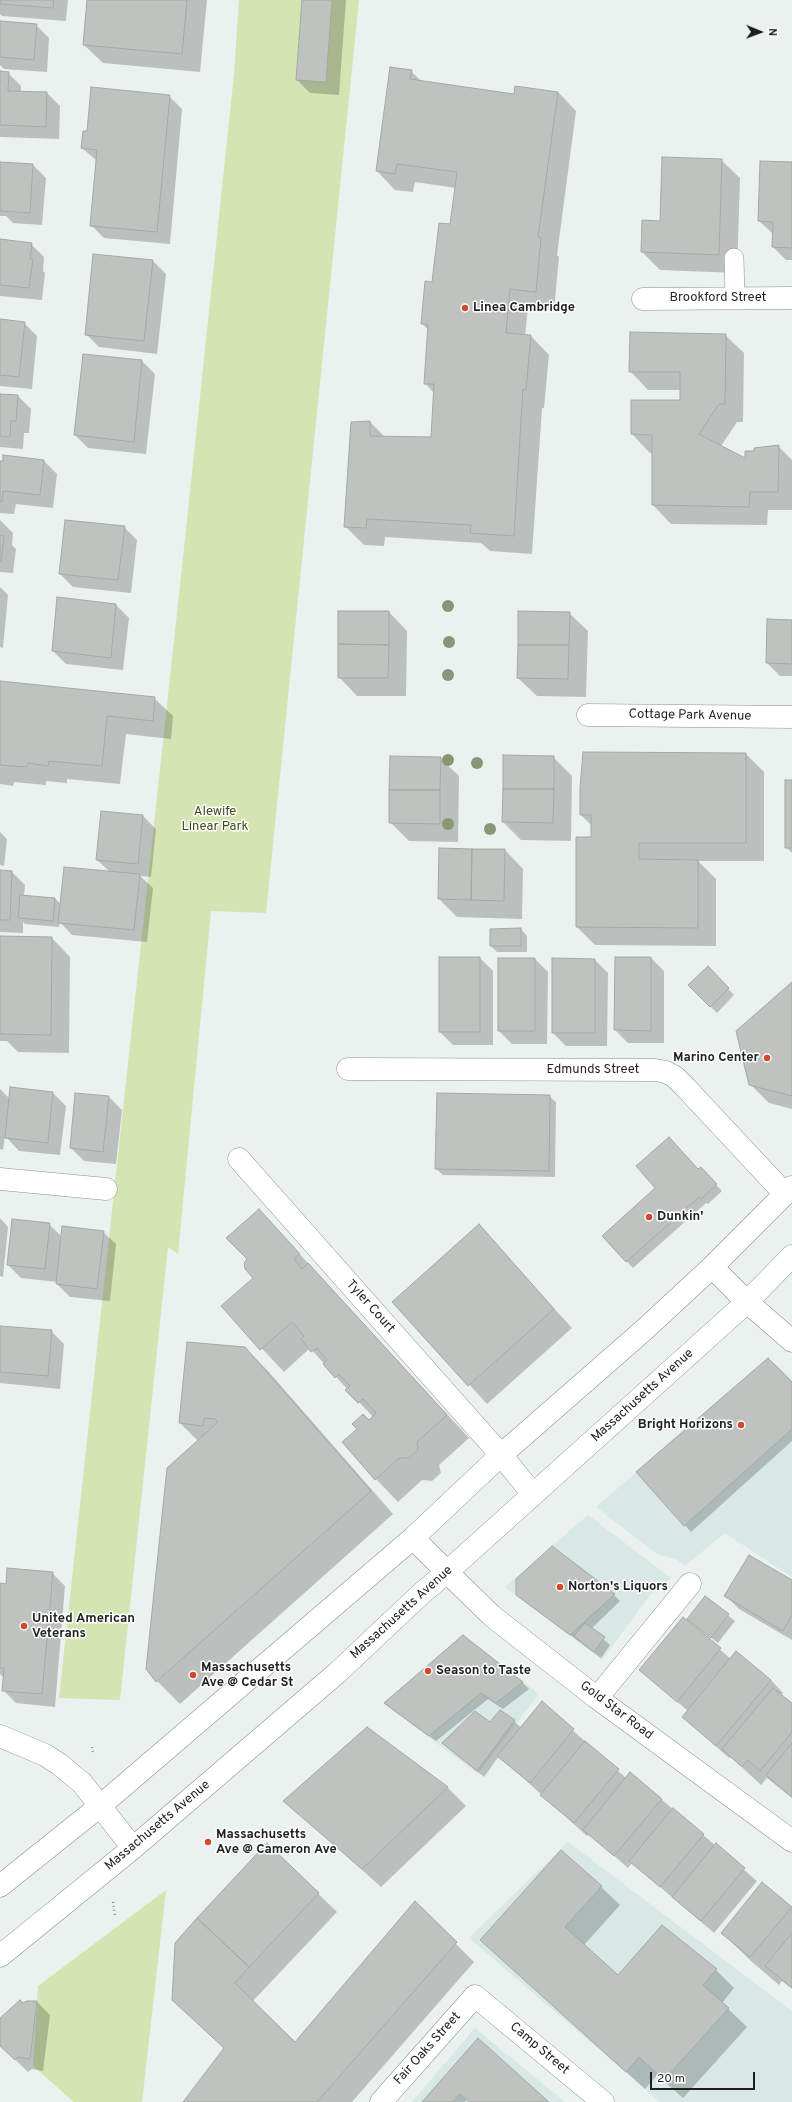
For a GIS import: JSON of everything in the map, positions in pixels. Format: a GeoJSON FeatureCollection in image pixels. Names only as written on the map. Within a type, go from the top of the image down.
{"type":"FeatureCollection","features":[{"type":"Feature","properties":{"kind":"street","name":"Brookford Street"},"geometry":{"type":"LineString","coordinates":[[643,298],[792,298]]}},
{"type":"Feature","properties":{"kind":"street","name":"Cottage Park Avenue"},"geometry":{"type":"LineString","coordinates":[[588,715],[792,717]]}},
{"type":"Feature","properties":{"kind":"street","name":"Edmunds Street"},"geometry":{"type":"LineString","coordinates":[[348,1069],[659,1070],[675,1077],[790,1194]]}},
{"type":"Feature","properties":{"kind":"street","name":"Tyler Court"},"geometry":{"type":"LineString","coordinates":[[239,1159],[501,1455],[533,1494]]}},
{"type":"Feature","properties":{"kind":"street"},"geometry":{"type":"LineString","coordinates":[[0,1179],[106,1189]]}},
{"type":"Feature","properties":{"kind":"street"},"geometry":{"type":"LineString","coordinates":[[2,1879],[100,1806],[413,1538],[501,1455],[644,1330],[790,1194]]}},
{"type":"Feature","properties":{"kind":"street","name":"Massachusetts Avenue"},"geometry":{"type":"LineString","coordinates":[[0,1956],[133,1848],[325,1683],[422,1593],[747,1302],[792,1256]]}},
{"type":"Feature","properties":{"kind":"street"},"geometry":{"type":"LineString","coordinates":[[712,1267],[747,1302],[792,1341]]}},
{"type":"Feature","properties":{"kind":"street","name":"Gold Star Road"},"geometry":{"type":"LineString","coordinates":[[413,1538],[492,1616],[597,1698],[792,1841]]}},
{"type":"Feature","properties":{"kind":"street"},"geometry":{"type":"LineString","coordinates":[[597,1698],[690,1584]]}},
{"type":"Feature","properties":{"kind":"street"},"geometry":{"type":"LineString","coordinates":[[0,1736],[38,1752],[59,1764],[82,1783],[133,1848]]}},
{"type":"Feature","properties":{"kind":"street","name":"Fair Oaks Street"},"geometry":{"type":"LineString","coordinates":[[381,2102],[475,1996]]}},
{"type":"Feature","properties":{"kind":"street","name":"Camp Street"},"geometry":{"type":"LineString","coordinates":[[475,1996],[603,2102]]}},
{"type":"Feature","properties":{"kind":"lane"},"geometry":{"type":"LineString","coordinates":[[734,258],[735,297]]}},
{"type":"Feature","properties":{"kind":"shaded area","name":"Bright Horizons"},"geometry":{"type":"Polygon","coordinates":[[[768,1358],[792,1378],[792,1577],[725,1533],[685,1566],[676,1559],[657,1554],[596,1507],[768,1358]]]}},
{"type":"Feature","properties":{"kind":"shaded area"},"geometry":{"type":"Polygon","coordinates":[[[588,1515],[671,1578],[650,1595],[602,1660],[505,1587],[588,1515]]]}},
{"type":"Feature","properties":{"kind":"shaded area"},"geometry":{"type":"Polygon","coordinates":[[[463,1635],[539,1694],[478,1774],[383,1703],[463,1635]]]}},
{"type":"Feature","properties":{"kind":"shaded area"},"geometry":{"type":"Polygon","coordinates":[[[568,1842],[792,2011],[792,2102],[660,2102],[469,1938],[568,1842]]]}},
{"type":"Feature","properties":{"kind":"shaded area"},"geometry":{"type":"Polygon","coordinates":[[[475,2028],[565,2102],[412,2102],[475,2028]]]}},
{"type":"Feature","properties":{"kind":"green space","name":"Alewife Linear Park"},"geometry":{"type":"Polygon","coordinates":[[[239,0],[359,0],[266,913],[211,911],[178,1254],[168,1247],[120,1700],[59,1698],[186,530],[234,74],[239,0]]]}},
{"type":"Feature","properties":{"kind":"green space"},"geometry":{"type":"Polygon","coordinates":[[[166,1890],[142,2102],[74,2102],[33,2066],[38,1986],[166,1890]]]}},
{"type":"Feature","properties":{"kind":"building"},"geometry":{"type":"Polygon","coordinates":[[[0,0],[54,0],[53,8],[0,4],[0,0]]]}},
{"type":"Feature","properties":{"kind":"building"},"geometry":{"type":"Polygon","coordinates":[[[87,0],[187,0],[182,54],[83,45],[87,0]]]}},
{"type":"Feature","properties":{"kind":"building"},"geometry":{"type":"Polygon","coordinates":[[[302,0],[332,0],[326,82],[296,80],[302,0]]]}},
{"type":"Feature","properties":{"kind":"building"},"geometry":{"type":"Polygon","coordinates":[[[0,21],[37,24],[34,60],[0,57],[0,21]]]}},
{"type":"Feature","properties":{"kind":"building","name":"Linea Cambridge"},"geometry":{"type":"Polygon","coordinates":[[[390,67],[412,70],[410,79],[514,94],[515,86],[558,92],[538,237],[541,238],[536,292],[510,289],[506,333],[531,335],[526,390],[523,389],[514,536],[470,533],[471,525],[367,519],[366,528],[344,527],[351,422],[370,421],[370,436],[431,437],[434,384],[424,384],[428,324],[421,324],[425,281],[432,282],[439,223],[450,224],[457,172],[397,164],[395,174],[376,171],[390,67]]]}},
{"type":"Feature","properties":{"kind":"building"},"geometry":{"type":"Polygon","coordinates":[[[0,71],[9,72],[8,91],[47,92],[46,127],[0,125],[0,71]]]}},
{"type":"Feature","properties":{"kind":"building"},"geometry":{"type":"Polygon","coordinates":[[[91,87],[170,95],[157,232],[90,226],[97,150],[81,148],[83,131],[87,131],[91,87]]]}},
{"type":"Feature","properties":{"kind":"building"},"geometry":{"type":"Polygon","coordinates":[[[662,157],[722,159],[719,255],[641,252],[642,220],[660,221],[662,157]]]}},
{"type":"Feature","properties":{"kind":"building"},"geometry":{"type":"Polygon","coordinates":[[[760,161],[792,162],[792,248],[772,247],[773,222],[758,221],[760,161]]]}},
{"type":"Feature","properties":{"kind":"building"},"geometry":{"type":"Polygon","coordinates":[[[0,162],[33,164],[30,213],[0,211],[0,162]]]}},
{"type":"Feature","properties":{"kind":"building"},"geometry":{"type":"Polygon","coordinates":[[[0,239],[32,243],[30,259],[33,259],[29,288],[0,285],[0,239]]]}},
{"type":"Feature","properties":{"kind":"building"},"geometry":{"type":"Polygon","coordinates":[[[93,254],[153,260],[144,341],[85,335],[93,254]]]}},
{"type":"Feature","properties":{"kind":"building"},"geometry":{"type":"Polygon","coordinates":[[[0,319],[25,322],[19,377],[0,375],[0,319]]]}},
{"type":"Feature","properties":{"kind":"building"},"geometry":{"type":"Polygon","coordinates":[[[630,332],[726,334],[725,404],[719,404],[699,434],[745,458],[745,451],[754,451],[754,448],[779,445],[778,492],[750,492],[749,507],[652,505],[652,435],[631,434],[631,400],[680,400],[680,372],[629,372],[630,332]]]}},
{"type":"Feature","properties":{"kind":"building"},"geometry":{"type":"Polygon","coordinates":[[[83,354],[142,360],[134,442],[74,435],[83,354]]]}},
{"type":"Feature","properties":{"kind":"building"},"geometry":{"type":"Polygon","coordinates":[[[0,394],[18,395],[16,421],[11,421],[10,437],[0,436],[0,394]]]}},
{"type":"Feature","properties":{"kind":"building"},"geometry":{"type":"Polygon","coordinates":[[[3,455],[44,460],[40,495],[3,491],[2,502],[0,502],[0,461],[3,461],[3,455]]]}},
{"type":"Feature","properties":{"kind":"building"},"geometry":{"type":"Polygon","coordinates":[[[65,520],[125,526],[118,580],[59,574],[65,520]]]}},
{"type":"Feature","properties":{"kind":"building"},"geometry":{"type":"Polygon","coordinates":[[[0,535],[4,536],[1,561],[0,561],[0,535]]]}},
{"type":"Feature","properties":{"kind":"building"},"geometry":{"type":"Polygon","coordinates":[[[57,597],[116,604],[111,658],[52,651],[57,597]]]}},
{"type":"Feature","properties":{"kind":"building"},"geometry":{"type":"Polygon","coordinates":[[[338,611],[389,611],[389,645],[338,644],[338,611]]]}},
{"type":"Feature","properties":{"kind":"building"},"geometry":{"type":"Polygon","coordinates":[[[518,611],[570,612],[569,645],[518,645],[518,611]]]}},
{"type":"Feature","properties":{"kind":"building"},"geometry":{"type":"Polygon","coordinates":[[[767,619],[792,620],[792,664],[766,663],[767,619]]]}},
{"type":"Feature","properties":{"kind":"building"},"geometry":{"type":"Polygon","coordinates":[[[338,644],[389,645],[388,678],[338,678],[338,644]]]}},
{"type":"Feature","properties":{"kind":"building"},"geometry":{"type":"Polygon","coordinates":[[[518,645],[569,645],[568,679],[517,678],[518,645]]]}},
{"type":"Feature","properties":{"kind":"building"},"geometry":{"type":"Polygon","coordinates":[[[0,681],[155,697],[153,721],[107,716],[102,766],[49,761],[48,766],[28,763],[27,767],[0,765],[0,681]]]}},
{"type":"Feature","properties":{"kind":"building"},"geometry":{"type":"Polygon","coordinates":[[[583,752],[746,753],[746,843],[639,843],[639,859],[698,860],[698,928],[576,927],[576,837],[591,837],[591,815],[580,815],[580,788],[583,752]]]}},
{"type":"Feature","properties":{"kind":"building"},"geometry":{"type":"Polygon","coordinates":[[[503,755],[554,756],[554,789],[503,789],[503,755]]]}},
{"type":"Feature","properties":{"kind":"building"},"geometry":{"type":"Polygon","coordinates":[[[390,756],[441,757],[440,790],[389,790],[390,756]]]}},
{"type":"Feature","properties":{"kind":"building"},"geometry":{"type":"Polygon","coordinates":[[[785,780],[792,780],[792,848],[785,848],[785,780]]]}},
{"type":"Feature","properties":{"kind":"building"},"geometry":{"type":"Polygon","coordinates":[[[503,789],[554,789],[553,823],[502,822],[503,789]]]}},
{"type":"Feature","properties":{"kind":"building"},"geometry":{"type":"Polygon","coordinates":[[[389,790],[440,790],[440,824],[389,823],[389,790]]]}},
{"type":"Feature","properties":{"kind":"building"},"geometry":{"type":"Polygon","coordinates":[[[101,811],[143,815],[138,864],[96,860],[101,811]]]}},
{"type":"Feature","properties":{"kind":"building"},"geometry":{"type":"Polygon","coordinates":[[[439,848],[472,849],[471,900],[438,899],[439,848]]]}},
{"type":"Feature","properties":{"kind":"building"},"geometry":{"type":"Polygon","coordinates":[[[472,849],[505,849],[504,901],[471,900],[472,849]]]}},
{"type":"Feature","properties":{"kind":"building"},"geometry":{"type":"Polygon","coordinates":[[[64,867],[140,874],[134,930],[58,923],[64,867]]]}},
{"type":"Feature","properties":{"kind":"building"},"geometry":{"type":"Polygon","coordinates":[[[0,870],[12,871],[10,920],[0,920],[0,870]]]}},
{"type":"Feature","properties":{"kind":"building"},"geometry":{"type":"Polygon","coordinates":[[[20,895],[55,898],[53,921],[18,918],[20,895]]]}},
{"type":"Feature","properties":{"kind":"building"},"geometry":{"type":"Polygon","coordinates":[[[521,928],[521,946],[490,946],[490,929],[521,928]]]}},
{"type":"Feature","properties":{"kind":"building"},"geometry":{"type":"Polygon","coordinates":[[[0,936],[52,937],[51,1035],[0,1034],[0,936]]]}},
{"type":"Feature","properties":{"kind":"building"},"geometry":{"type":"Polygon","coordinates":[[[439,957],[480,957],[480,1032],[439,1032],[439,957]]]}},
{"type":"Feature","properties":{"kind":"building"},"geometry":{"type":"Polygon","coordinates":[[[615,957],[651,957],[651,1031],[614,1030],[615,957]]]}},
{"type":"Feature","properties":{"kind":"building"},"geometry":{"type":"Polygon","coordinates":[[[498,958],[535,958],[535,1031],[498,1031],[498,958]]]}},
{"type":"Feature","properties":{"kind":"building"},"geometry":{"type":"Polygon","coordinates":[[[552,958],[595,959],[595,1033],[552,1033],[552,958]]]}},
{"type":"Feature","properties":{"kind":"building"},"geometry":{"type":"Polygon","coordinates":[[[708,966],[729,988],[710,1007],[688,985],[708,966]]]}},
{"type":"Feature","properties":{"kind":"building","name":"Marino Center"},"geometry":{"type":"Polygon","coordinates":[[[792,982],[792,1096],[749,1085],[736,1031],[792,982]]]}},
{"type":"Feature","properties":{"kind":"building"},"geometry":{"type":"Polygon","coordinates":[[[10,1087],[53,1092],[48,1143],[5,1138],[10,1087]]]}},
{"type":"Feature","properties":{"kind":"building"},"geometry":{"type":"Polygon","coordinates":[[[75,1093],[109,1096],[103,1152],[70,1148],[75,1093]]]}},
{"type":"Feature","properties":{"kind":"building"},"geometry":{"type":"Polygon","coordinates":[[[437,1093],[550,1095],[549,1171],[435,1169],[437,1093]]]}},
{"type":"Feature","properties":{"kind":"building","name":"Dunkin'"},"geometry":{"type":"Polygon","coordinates":[[[669,1137],[698,1169],[701,1167],[717,1184],[701,1199],[699,1197],[626,1262],[602,1236],[655,1188],[636,1166],[669,1137]]]}},
{"type":"Feature","properties":{"kind":"building"},"geometry":{"type":"Polygon","coordinates":[[[259,1209],[300,1254],[294,1259],[302,1269],[308,1263],[447,1415],[417,1442],[418,1450],[409,1458],[399,1458],[375,1480],[342,1442],[357,1429],[352,1424],[363,1414],[369,1420],[376,1413],[363,1399],[358,1403],[345,1390],[350,1386],[339,1374],[335,1378],[323,1364],[327,1360],[317,1348],[311,1352],[301,1339],[304,1336],[292,1322],[260,1350],[221,1306],[253,1278],[245,1269],[244,1263],[247,1259],[226,1238],[259,1209]]]}},
{"type":"Feature","properties":{"kind":"building"},"geometry":{"type":"Polygon","coordinates":[[[12,1219],[50,1223],[45,1269],[7,1265],[12,1219]]]}},
{"type":"Feature","properties":{"kind":"building"},"geometry":{"type":"Polygon","coordinates":[[[479,1224],[554,1309],[468,1386],[392,1302],[479,1224]]]}},
{"type":"Feature","properties":{"kind":"building"},"geometry":{"type":"Polygon","coordinates":[[[62,1226],[104,1231],[97,1289],[56,1284],[62,1226]]]}},
{"type":"Feature","properties":{"kind":"building"},"geometry":{"type":"Polygon","coordinates":[[[0,1326],[52,1330],[48,1376],[0,1372],[0,1326]]]}},
{"type":"Feature","properties":{"kind":"building"},"geometry":{"type":"Polygon","coordinates":[[[187,1342],[245,1347],[371,1491],[156,1682],[146,1669],[167,1468],[218,1422],[215,1419],[204,1418],[203,1426],[179,1423],[187,1342]]]}},
{"type":"Feature","properties":{"kind":"building"},"geometry":{"type":"Polygon","coordinates":[[[768,1358],[792,1382],[792,1429],[684,1526],[636,1472],[768,1358]]]}},
{"type":"Feature","properties":{"kind":"building","name":"Norton's Liquors"},"geometry":{"type":"Polygon","coordinates":[[[552,1546],[615,1594],[570,1635],[516,1595],[516,1579],[552,1546]]]}},
{"type":"Feature","properties":{"kind":"building"},"geometry":{"type":"Polygon","coordinates":[[[749,1555],[792,1580],[792,1615],[783,1631],[724,1596],[749,1555]]]}},
{"type":"Feature","properties":{"kind":"building","name":"United American Veterans"},"geometry":{"type":"Polygon","coordinates":[[[7,1568],[53,1572],[42,1694],[2,1691],[4,1668],[0,1668],[0,1583],[6,1584],[7,1568]]]}},
{"type":"Feature","properties":{"kind":"building"},"geometry":{"type":"Polygon","coordinates":[[[705,1596],[729,1614],[711,1638],[687,1619],[705,1596]]]}},
{"type":"Feature","properties":{"kind":"building"},"geometry":{"type":"Polygon","coordinates":[[[683,1617],[721,1648],[677,1702],[639,1670],[683,1617]]]}},
{"type":"Feature","properties":{"kind":"building"},"geometry":{"type":"Polygon","coordinates":[[[585,1623],[605,1637],[594,1652],[574,1636],[585,1623]]]}},
{"type":"Feature","properties":{"kind":"building"},"geometry":{"type":"Polygon","coordinates":[[[463,1635],[523,1682],[496,1703],[481,1693],[429,1736],[384,1703],[463,1635]]]}},
{"type":"Feature","properties":{"kind":"building"},"geometry":{"type":"Polygon","coordinates":[[[736,1651],[771,1680],[716,1746],[682,1717],[736,1651]]]}},
{"type":"Feature","properties":{"kind":"building"},"geometry":{"type":"Polygon","coordinates":[[[773,1688],[792,1703],[792,1732],[760,1771],[748,1760],[742,1767],[722,1749],[773,1688]]]}},
{"type":"Feature","properties":{"kind":"building"},"geometry":{"type":"Polygon","coordinates":[[[542,1701],[574,1729],[530,1783],[497,1756],[542,1701]]]}},
{"type":"Feature","properties":{"kind":"building"},"geometry":{"type":"Polygon","coordinates":[[[500,1710],[515,1720],[477,1771],[442,1743],[475,1711],[490,1722],[500,1710]]]}},
{"type":"Feature","properties":{"kind":"building"},"geometry":{"type":"Polygon","coordinates":[[[367,1727],[448,1787],[362,1869],[283,1801],[367,1727]]]}},
{"type":"Feature","properties":{"kind":"building"},"geometry":{"type":"Polygon","coordinates":[[[585,1741],[619,1769],[574,1823],[540,1795],[585,1741]]]}},
{"type":"Feature","properties":{"kind":"building"},"geometry":{"type":"Polygon","coordinates":[[[792,1743],[792,1797],[766,1775],[792,1743]]]}},
{"type":"Feature","properties":{"kind":"building"},"geometry":{"type":"Polygon","coordinates":[[[630,1772],[662,1799],[614,1856],[583,1830],[630,1772]]]}},
{"type":"Feature","properties":{"kind":"building"},"geometry":{"type":"Polygon","coordinates":[[[673,1808],[704,1834],[660,1887],[629,1861],[673,1808]]]}},
{"type":"Feature","properties":{"kind":"building"},"geometry":{"type":"Polygon","coordinates":[[[267,1843],[319,1893],[249,1967],[197,1918],[267,1843]]]}},
{"type":"Feature","properties":{"kind":"building"},"geometry":{"type":"Polygon","coordinates":[[[716,1843],[745,1868],[701,1921],[672,1897],[716,1843]]]}},
{"type":"Feature","properties":{"kind":"building"},"geometry":{"type":"Polygon","coordinates":[[[561,1850],[602,1886],[565,1927],[618,1975],[662,1925],[717,1969],[703,1985],[729,2008],[664,2080],[639,2057],[626,2072],[480,1940],[561,1850]]]}},
{"type":"Feature","properties":{"kind":"building"},"geometry":{"type":"Polygon","coordinates":[[[762,1882],[792,1907],[750,1957],[721,1933],[762,1882]]]}},
{"type":"Feature","properties":{"kind":"building"},"geometry":{"type":"Polygon","coordinates":[[[415,1901],[457,1942],[317,2102],[183,2102],[224,2048],[172,2000],[175,1943],[197,1918],[249,1967],[235,1983],[295,2042],[415,1901]]]}},
{"type":"Feature","properties":{"kind":"building"},"geometry":{"type":"Polygon","coordinates":[[[792,1933],[792,1986],[791,1987],[765,1966],[792,1933]]]}},
{"type":"Feature","properties":{"kind":"building"},"geometry":{"type":"Polygon","coordinates":[[[20,2000],[23,2003],[27,2001],[37,2001],[30,2059],[18,2057],[15,2060],[0,2046],[0,2018],[20,2000]]]}},
{"type":"Feature","properties":{"kind":"building"},"geometry":{"type":"Polygon","coordinates":[[[478,2038],[549,2102],[469,2102],[460,2094],[453,2102],[422,2102],[478,2038]]]}},
{"type":"Feature","properties":{"kind":"place","name":"Linea Cambridge"},"geometry":{"type":"Point","coordinates":[465,308]}},
{"type":"Feature","properties":{"kind":"place","name":"Marino Center"},"geometry":{"type":"Point","coordinates":[767,1058]}},
{"type":"Feature","properties":{"kind":"place","name":"Dunkin'"},"geometry":{"type":"Point","coordinates":[649,1217]}},
{"type":"Feature","properties":{"kind":"place","name":"Bright Horizons"},"geometry":{"type":"Point","coordinates":[741,1425]}},
{"type":"Feature","properties":{"kind":"place","name":"Norton's Liquors"},"geometry":{"type":"Point","coordinates":[560,1587]}},
{"type":"Feature","properties":{"kind":"place","name":"United American Veterans"},"geometry":{"type":"Point","coordinates":[24,1626]}},
{"type":"Feature","properties":{"kind":"place","name":"Season to Taste"},"geometry":{"type":"Point","coordinates":[428,1671]}},
{"type":"Feature","properties":{"kind":"place","name":"Massachusetts Ave @ Cedar St"},"geometry":{"type":"Point","coordinates":[193,1675]}},
{"type":"Feature","properties":{"kind":"place","name":"Massachusetts Ave @ Cameron Ave"},"geometry":{"type":"Point","coordinates":[208,1842]}}]}
